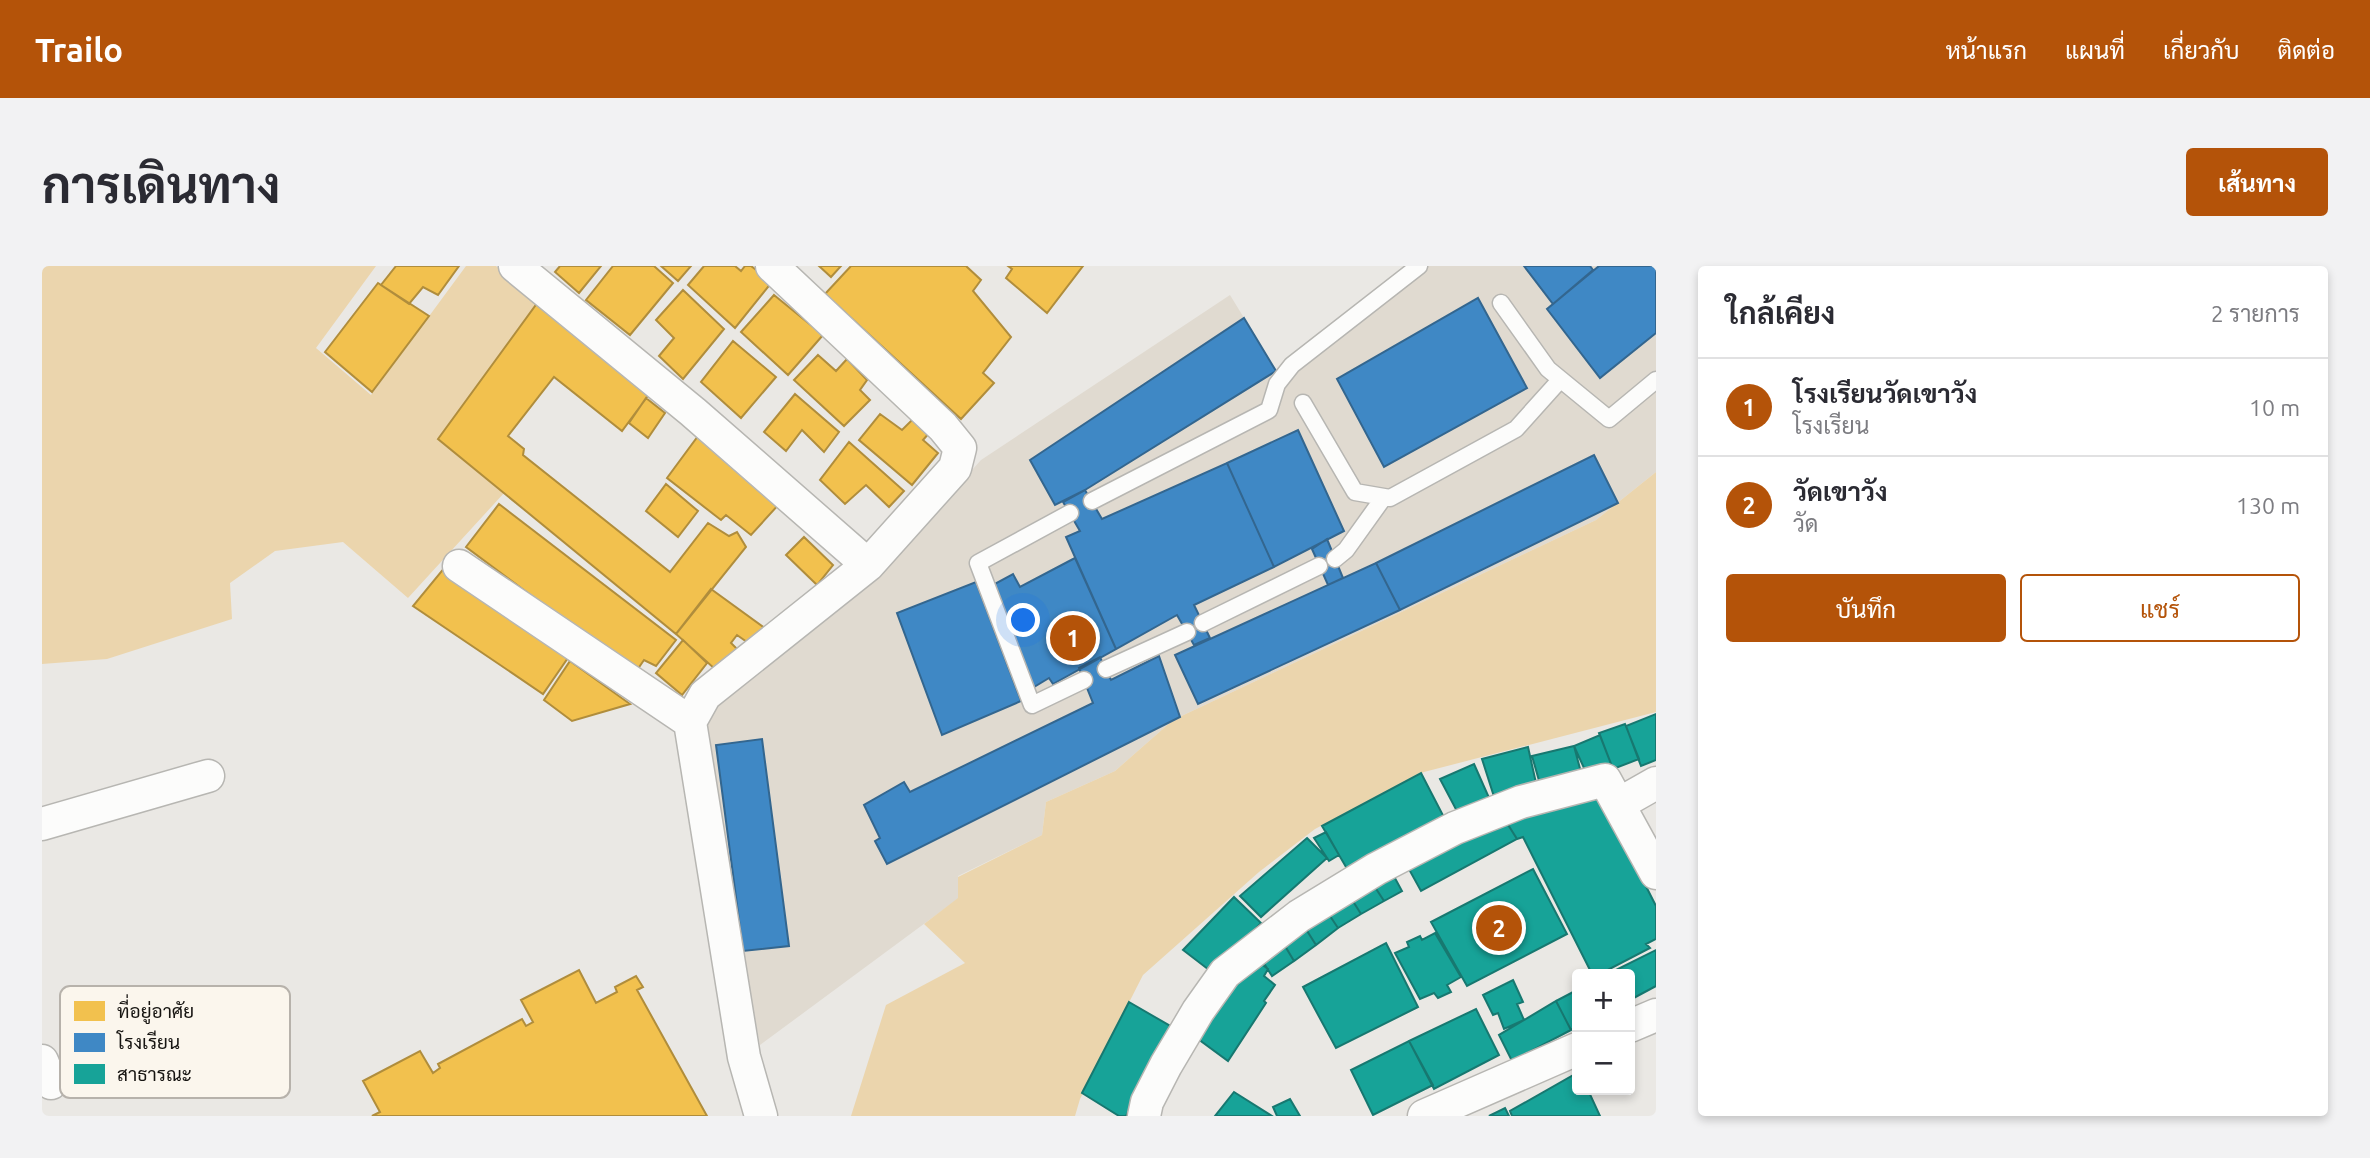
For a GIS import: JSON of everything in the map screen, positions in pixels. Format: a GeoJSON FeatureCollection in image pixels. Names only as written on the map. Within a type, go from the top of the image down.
{"type":"FeatureCollection","features":[{"type":"Feature","properties":{"kind":"street"},"geometry":{"type":"LineString","coordinates":[[515,266],[693,412],[868,565]]}},
{"type":"Feature","properties":{"kind":"street"},"geometry":{"type":"LineString","coordinates":[[761,1116],[744,1057],[690,722],[705,695],[868,565],[955,468],[960,449],[943,427],[772,266]]}},
{"type":"Feature","properties":{"kind":"street"},"geometry":{"type":"LineString","coordinates":[[459,566],[690,722]]}},
{"type":"Feature","properties":{"kind":"street"},"geometry":{"type":"LineString","coordinates":[[42,824],[208,776]]}},
{"type":"Feature","properties":{"kind":"street"},"geometry":{"type":"LineString","coordinates":[[1144,1116],[1147,1102],[1166,1065],[1198,1011],[1225,973],[1299,915],[1376,869],[1455,828],[1521,802],[1605,780],[1656,873]]}},
{"type":"Feature","properties":{"kind":"street"},"geometry":{"type":"LineString","coordinates":[[1619,804],[1656,783]]}},
{"type":"Feature","properties":{"kind":"street"},"geometry":{"type":"LineString","coordinates":[[1635,1024],[1656,1015]]}},
{"type":"Feature","properties":{"kind":"street"},"geometry":{"type":"LineString","coordinates":[[1424,1116],[1572,1051]]}},
{"type":"Feature","properties":{"kind":"lane"},"geometry":{"type":"LineString","coordinates":[[1092,501],[1269,410],[1277,384],[1292,365],[1419,266]]}},
{"type":"Feature","properties":{"kind":"lane"},"geometry":{"type":"LineString","coordinates":[[1501,303],[1548,369],[1609,419],[1656,380]]}},
{"type":"Feature","properties":{"kind":"lane"},"geometry":{"type":"LineString","coordinates":[[1303,402],[1355,492],[1390,498],[1516,429],[1560,380]]}},
{"type":"Feature","properties":{"kind":"lane"},"geometry":{"type":"LineString","coordinates":[[1335,559],[1346,550],[1384,497]]}},
{"type":"Feature","properties":{"kind":"lane"},"geometry":{"type":"LineString","coordinates":[[1070,513],[978,564],[1032,705],[1084,680]]}},
{"type":"Feature","properties":{"kind":"lane"},"geometry":{"type":"LineString","coordinates":[[1203,623],[1319,566]]}},
{"type":"Feature","properties":{"kind":"lane"},"geometry":{"type":"LineString","coordinates":[[1106,669],[1187,632]]}},
{"type":"Feature","properties":{"kind":"shaded area"},"geometry":{"type":"Polygon","coordinates":[[[42,266],[376,266],[316,348],[371,395],[466,266],[496,266],[538,302],[438,439],[504,493],[408,598],[343,542],[275,551],[230,583],[232,619],[107,659],[42,664],[42,266]]]}},
{"type":"Feature","properties":{"kind":"shaded area"},"geometry":{"type":"Polygon","coordinates":[[[1405,266],[1656,266],[1656,472],[1596,520],[1173,720],[1115,771],[1046,802],[1042,835],[958,876],[959,898],[760,1045],[701,733],[724,696],[874,579],[981,460],[1230,295],[1276,370],[1405,266]]]}},
{"type":"Feature","properties":{"kind":"shaded area"},"geometry":{"type":"Polygon","coordinates":[[[1656,472],[1656,712],[1424,772],[1315,829],[1259,872],[1143,975],[1080,1099],[1075,1116],[851,1116],[886,1005],[965,963],[924,924],[958,898],[958,877],[1042,835],[1046,802],[1115,771],[1173,720],[1596,520],[1656,472]]]}},
{"type":"Feature","properties":{"kind":"building: ที่อยู่อาศัย"},"geometry":{"type":"Polygon","coordinates":[[[396,266],[459,266],[438,295],[423,287],[409,304],[381,285],[396,266]]]}},
{"type":"Feature","properties":{"kind":"building: ที่อยู่อาศัย"},"geometry":{"type":"Polygon","coordinates":[[[560,266],[601,266],[579,293],[555,272],[560,266]]]}},
{"type":"Feature","properties":{"kind":"building: ที่อยู่อาศัย"},"geometry":{"type":"Polygon","coordinates":[[[613,266],[654,266],[673,283],[630,335],[586,300],[613,266]]]}},
{"type":"Feature","properties":{"kind":"building: ที่อยู่อาศัย"},"geometry":{"type":"Polygon","coordinates":[[[661,266],[691,266],[678,281],[661,266]]]}},
{"type":"Feature","properties":{"kind":"building: ที่อยู่อาศัย"},"geometry":{"type":"Polygon","coordinates":[[[704,266],[735,266],[741,271],[745,266],[751,266],[772,282],[735,328],[688,285],[704,266]]]}},
{"type":"Feature","properties":{"kind":"building: ที่อยู่อาศัย"},"geometry":{"type":"Polygon","coordinates":[[[819,266],[841,266],[831,277],[819,266]]]}},
{"type":"Feature","properties":{"kind":"building: ที่อยู่อาศัย"},"geometry":{"type":"Polygon","coordinates":[[[851,266],[966,266],[981,280],[973,291],[1011,337],[983,373],[994,383],[961,419],[825,294],[851,266]]]}},
{"type":"Feature","properties":{"kind":"building: ที่อยู่อาศัย"},"geometry":{"type":"Polygon","coordinates":[[[1008,266],[1083,266],[1047,313],[1006,278],[1012,269],[1008,266]]]}},
{"type":"Feature","properties":{"kind":"building: ที่อยู่อาศัย"},"geometry":{"type":"Polygon","coordinates":[[[378,283],[429,316],[372,392],[325,352],[378,283]]]}},
{"type":"Feature","properties":{"kind":"building: ที่อยู่อาศัย"},"geometry":{"type":"Polygon","coordinates":[[[683,290],[724,329],[683,379],[659,356],[674,338],[656,320],[683,290]]]}},
{"type":"Feature","properties":{"kind":"building: ที่อยู่อาศัย"},"geometry":{"type":"Polygon","coordinates":[[[774,295],[823,335],[788,375],[741,332],[774,295]]]}},
{"type":"Feature","properties":{"kind":"building: ที่อยู่อาศัย"},"geometry":{"type":"Polygon","coordinates":[[[538,302],[653,389],[622,431],[554,377],[508,436],[524,449],[523,455],[670,572],[708,523],[729,536],[737,532],[746,547],[676,634],[438,439],[538,302]]]}},
{"type":"Feature","properties":{"kind":"building: ที่อยู่อาศัย"},"geometry":{"type":"Polygon","coordinates":[[[733,341],[776,377],[741,418],[701,382],[733,341]]]}},
{"type":"Feature","properties":{"kind":"building: ที่อยู่อาศัย"},"geometry":{"type":"Polygon","coordinates":[[[818,355],[836,371],[847,359],[867,380],[860,390],[870,400],[844,426],[794,380],[818,355]]]}},
{"type":"Feature","properties":{"kind":"building: ที่อยู่อาศัย"},"geometry":{"type":"Polygon","coordinates":[[[795,394],[839,432],[824,452],[802,430],[786,451],[764,432],[795,394]]]}},
{"type":"Feature","properties":{"kind":"building: ที่อยู่อาศัย"},"geometry":{"type":"Polygon","coordinates":[[[646,398],[665,413],[648,438],[629,423],[646,398]]]}},
{"type":"Feature","properties":{"kind":"building: ที่อยู่อาศัย"},"geometry":{"type":"Polygon","coordinates":[[[880,414],[902,430],[914,418],[930,432],[923,440],[938,453],[912,485],[859,440],[880,414]]]}},
{"type":"Feature","properties":{"kind":"building: ที่อยู่อาศัย"},"geometry":{"type":"Polygon","coordinates":[[[701,432],[780,503],[751,535],[726,515],[721,520],[667,478],[701,432]]]}},
{"type":"Feature","properties":{"kind":"building: ที่อยู่อาศัย"},"geometry":{"type":"Polygon","coordinates":[[[849,442],[904,491],[889,507],[866,485],[845,504],[820,480],[849,442]]]}},
{"type":"Feature","properties":{"kind":"building: ที่อยู่อาศัย"},"geometry":{"type":"Polygon","coordinates":[[[666,484],[698,511],[678,537],[646,511],[666,484]]]}},
{"type":"Feature","properties":{"kind":"building: ที่อยู่อาศัย"},"geometry":{"type":"Polygon","coordinates":[[[499,504],[676,640],[656,666],[644,660],[635,673],[466,547],[499,504]]]}},
{"type":"Feature","properties":{"kind":"building: ที่อยู่อาศัย"},"geometry":{"type":"Polygon","coordinates":[[[804,537],[833,565],[817,585],[786,555],[804,537]]]}},
{"type":"Feature","properties":{"kind":"building: ที่อยู่อาศัย"},"geometry":{"type":"Polygon","coordinates":[[[445,567],[572,652],[543,694],[413,606],[445,567]]]}},
{"type":"Feature","properties":{"kind":"building: ที่อยู่อาศัย"},"geometry":{"type":"Polygon","coordinates":[[[711,589],[766,629],[747,642],[737,635],[731,643],[739,651],[716,670],[676,634],[711,589]]]}},
{"type":"Feature","properties":{"kind":"building: ที่อยู่อาศัย"},"geometry":{"type":"Polygon","coordinates":[[[683,640],[707,663],[682,695],[656,673],[683,640]]]}},
{"type":"Feature","properties":{"kind":"building: ที่อยู่อาศัย"},"geometry":{"type":"Polygon","coordinates":[[[570,661],[630,704],[572,721],[544,700],[570,661]]]}},
{"type":"Feature","properties":{"kind":"building: ที่อยู่อาศัย"},"geometry":{"type":"Polygon","coordinates":[[[579,970],[596,1003],[617,992],[615,987],[636,976],[643,987],[637,990],[707,1116],[372,1116],[380,1112],[363,1081],[420,1051],[433,1073],[440,1068],[438,1064],[522,1019],[526,1026],[533,1022],[521,1000],[579,970]]]}},
{"type":"Feature","properties":{"kind":"building: โรงเรียน"},"geometry":{"type":"Polygon","coordinates":[[[1524,266],[1590,266],[1593,270],[1553,304],[1524,266]]]}},
{"type":"Feature","properties":{"kind":"building: โรงเรียน"},"geometry":{"type":"Polygon","coordinates":[[[1599,266],[1656,266],[1656,333],[1600,378],[1547,309],[1599,266]]]}},
{"type":"Feature","properties":{"kind":"building: โรงเรียน"},"geometry":{"type":"Polygon","coordinates":[[[1478,298],[1527,388],[1384,467],[1337,379],[1478,298]]]}},
{"type":"Feature","properties":{"kind":"building: โรงเรียน"},"geometry":{"type":"Polygon","coordinates":[[[1244,318],[1276,371],[1085,490],[1055,505],[1030,460],[1244,318]]]}},
{"type":"Feature","properties":{"kind":"building: โรงเรียน"},"geometry":{"type":"Polygon","coordinates":[[[1298,430],[1344,531],[1274,567],[1227,463],[1298,430]]]}},
{"type":"Feature","properties":{"kind":"building: โรงเรียน"},"geometry":{"type":"Polygon","coordinates":[[[1594,455],[1618,503],[1400,610],[1376,563],[1594,455]]]}},
{"type":"Feature","properties":{"kind":"building: โรงเรียน"},"geometry":{"type":"Polygon","coordinates":[[[1227,463],[1274,567],[1194,605],[1210,638],[1194,645],[1177,615],[1116,649],[1066,537],[1080,531],[1063,502],[1085,490],[1102,519],[1227,463]]]}},
{"type":"Feature","properties":{"kind":"building: โรงเรียน"},"geometry":{"type":"Polygon","coordinates":[[[1327,539],[1343,578],[1328,585],[1312,549],[1327,539]]]}},
{"type":"Feature","properties":{"kind":"building: โรงเรียน"},"geometry":{"type":"Polygon","coordinates":[[[1075,558],[1116,649],[1053,684],[1049,678],[1029,690],[991,586],[1013,574],[1020,587],[1075,558]]]}},
{"type":"Feature","properties":{"kind":"building: โรงเรียน"},"geometry":{"type":"Polygon","coordinates":[[[1376,563],[1400,610],[1198,704],[1175,655],[1376,563]]]}},
{"type":"Feature","properties":{"kind":"building: โรงเรียน"},"geometry":{"type":"Polygon","coordinates":[[[976,582],[1021,701],[942,735],[897,613],[976,582]]]}},
{"type":"Feature","properties":{"kind":"building: โรงเรียน"},"geometry":{"type":"Polygon","coordinates":[[[1159,656],[1180,717],[887,864],[875,841],[880,838],[864,805],[904,782],[910,792],[1093,703],[1079,668],[1100,657],[1111,680],[1159,656]]]}},
{"type":"Feature","properties":{"kind":"building: โรงเรียน"},"geometry":{"type":"Polygon","coordinates":[[[762,739],[789,946],[743,951],[716,745],[762,739]]]}},
{"type":"Feature","properties":{"kind":"building: สาธารณะ"},"geometry":{"type":"Polygon","coordinates":[[[1656,714],[1656,760],[1641,766],[1626,726],[1656,714]]]}},
{"type":"Feature","properties":{"kind":"building: สาธารณะ"},"geometry":{"type":"Polygon","coordinates":[[[1625,724],[1639,759],[1613,769],[1599,733],[1625,724]]]}},
{"type":"Feature","properties":{"kind":"building: สาธารณะ"},"geometry":{"type":"Polygon","coordinates":[[[1600,735],[1613,769],[1589,779],[1574,746],[1600,735]]]}},
{"type":"Feature","properties":{"kind":"building: สาธารณะ"},"geometry":{"type":"Polygon","coordinates":[[[1574,746],[1583,780],[1542,791],[1532,756],[1574,746]]]}},
{"type":"Feature","properties":{"kind":"building: สาธารณะ"},"geometry":{"type":"Polygon","coordinates":[[[1528,747],[1538,792],[1497,806],[1482,759],[1528,747]]]}},
{"type":"Feature","properties":{"kind":"building: สาธารณะ"},"geometry":{"type":"Polygon","coordinates":[[[1474,764],[1490,800],[1459,815],[1440,779],[1474,764]]]}},
{"type":"Feature","properties":{"kind":"building: สาธารณะ"},"geometry":{"type":"Polygon","coordinates":[[[1421,773],[1448,825],[1353,879],[1322,826],[1421,773]]]}},
{"type":"Feature","properties":{"kind":"building: สาธารณะ"},"geometry":{"type":"Polygon","coordinates":[[[1596,788],[1656,906],[1656,939],[1646,944],[1650,948],[1610,969],[1589,969],[1523,837],[1517,839],[1500,812],[1596,788]]]}},
{"type":"Feature","properties":{"kind":"building: สาธารณะ"},"geometry":{"type":"Polygon","coordinates":[[[1500,812],[1517,839],[1421,891],[1405,862],[1500,812]]]}},
{"type":"Feature","properties":{"kind":"building: สาธารณะ"},"geometry":{"type":"Polygon","coordinates":[[[1326,832],[1339,855],[1329,861],[1314,838],[1326,832]]]}},
{"type":"Feature","properties":{"kind":"building: สาธารณะ"},"geometry":{"type":"Polygon","coordinates":[[[1307,838],[1327,858],[1261,917],[1240,896],[1307,838]]]}},
{"type":"Feature","properties":{"kind":"building: สาธารณะ"},"geometry":{"type":"Polygon","coordinates":[[[1390,869],[1402,891],[1384,901],[1371,881],[1390,869]]]}},
{"type":"Feature","properties":{"kind":"building: สาธารณะ"},"geometry":{"type":"Polygon","coordinates":[[[1533,869],[1567,934],[1467,986],[1431,922],[1533,869]]]}},
{"type":"Feature","properties":{"kind":"building: สาธารณะ"},"geometry":{"type":"Polygon","coordinates":[[[1371,881],[1384,901],[1361,914],[1349,895],[1371,881]]]}},
{"type":"Feature","properties":{"kind":"building: สาธารณะ"},"geometry":{"type":"Polygon","coordinates":[[[1349,895],[1361,914],[1338,928],[1326,910],[1349,895]]]}},
{"type":"Feature","properties":{"kind":"building: สาธารณะ"},"geometry":{"type":"Polygon","coordinates":[[[1234,897],[1261,923],[1213,973],[1183,950],[1234,897]]]}},
{"type":"Feature","properties":{"kind":"building: สาธารณะ"},"geometry":{"type":"Polygon","coordinates":[[[1326,910],[1338,928],[1316,945],[1304,926],[1326,910]]]}},
{"type":"Feature","properties":{"kind":"building: สาธารณะ"},"geometry":{"type":"Polygon","coordinates":[[[1304,926],[1316,945],[1294,961],[1282,941],[1304,926]]]}},
{"type":"Feature","properties":{"kind":"building: สาธารณะ"},"geometry":{"type":"Polygon","coordinates":[[[1435,933],[1461,977],[1447,985],[1451,992],[1438,998],[1434,993],[1420,999],[1395,953],[1409,947],[1407,942],[1420,936],[1422,940],[1435,933]]]}},
{"type":"Feature","properties":{"kind":"building: สาธารณะ"},"geometry":{"type":"Polygon","coordinates":[[[1282,941],[1294,961],[1272,976],[1260,957],[1282,941]]]}},
{"type":"Feature","properties":{"kind":"building: สาธารณะ"},"geometry":{"type":"Polygon","coordinates":[[[1386,943],[1418,1007],[1336,1048],[1303,987],[1386,943]]]}},
{"type":"Feature","properties":{"kind":"building: สาธารณะ"},"geometry":{"type":"Polygon","coordinates":[[[1656,950],[1656,986],[1635,997],[1635,969],[1618,969],[1656,950]]]}},
{"type":"Feature","properties":{"kind":"building: สาธารณะ"},"geometry":{"type":"Polygon","coordinates":[[[1252,957],[1268,969],[1264,976],[1275,985],[1228,1061],[1194,1036],[1252,957]]]}},
{"type":"Feature","properties":{"kind":"building: สาธารณะ"},"geometry":{"type":"Polygon","coordinates":[[[1513,980],[1523,1002],[1517,1004],[1524,1020],[1504,1029],[1498,1013],[1493,1015],[1483,995],[1513,980]]]}},
{"type":"Feature","properties":{"kind":"building: สาธารณะ"},"geometry":{"type":"Polygon","coordinates":[[[1572,993],[1572,1030],[1571,1030],[1556,1001],[1572,993]]]}},
{"type":"Feature","properties":{"kind":"building: สาธารณะ"},"geometry":{"type":"Polygon","coordinates":[[[1556,1001],[1571,1030],[1512,1061],[1499,1035],[1556,1001]]]}},
{"type":"Feature","properties":{"kind":"building: สาธารณะ"},"geometry":{"type":"Polygon","coordinates":[[[1129,1002],[1172,1027],[1126,1116],[1119,1116],[1082,1093],[1129,1002]]]}},
{"type":"Feature","properties":{"kind":"building: สาธารณะ"},"geometry":{"type":"Polygon","coordinates":[[[1476,1009],[1499,1055],[1434,1089],[1409,1041],[1476,1009]]]}},
{"type":"Feature","properties":{"kind":"building: สาธารณะ"},"geometry":{"type":"Polygon","coordinates":[[[1409,1041],[1433,1085],[1373,1115],[1351,1070],[1409,1041]]]}},
{"type":"Feature","properties":{"kind":"building: สาธารณะ"},"geometry":{"type":"Polygon","coordinates":[[[1572,1076],[1572,1095],[1590,1095],[1600,1116],[1512,1116],[1510,1111],[1572,1076]]]}},
{"type":"Feature","properties":{"kind":"building: สาธารณะ"},"geometry":{"type":"Polygon","coordinates":[[[1234,1092],[1272,1116],[1215,1116],[1234,1092]]]}},
{"type":"Feature","properties":{"kind":"building: สาธารณะ"},"geometry":{"type":"Polygon","coordinates":[[[1290,1099],[1300,1116],[1277,1116],[1273,1107],[1290,1099]]]}},
{"type":"Feature","properties":{"kind":"building: สาธารณะ"},"geometry":{"type":"Polygon","coordinates":[[[1505,1108],[1509,1116],[1489,1116],[1505,1108]]]}},
{"type":"Feature","properties":{"kind":"place","name":"โรงเรียนวัดเขาวัง"},"geometry":{"type":"Point","coordinates":[1073,638]}},
{"type":"Feature","properties":{"kind":"place","name":"วัดเขาวัง"},"geometry":{"type":"Point","coordinates":[1499,928]}}]}
